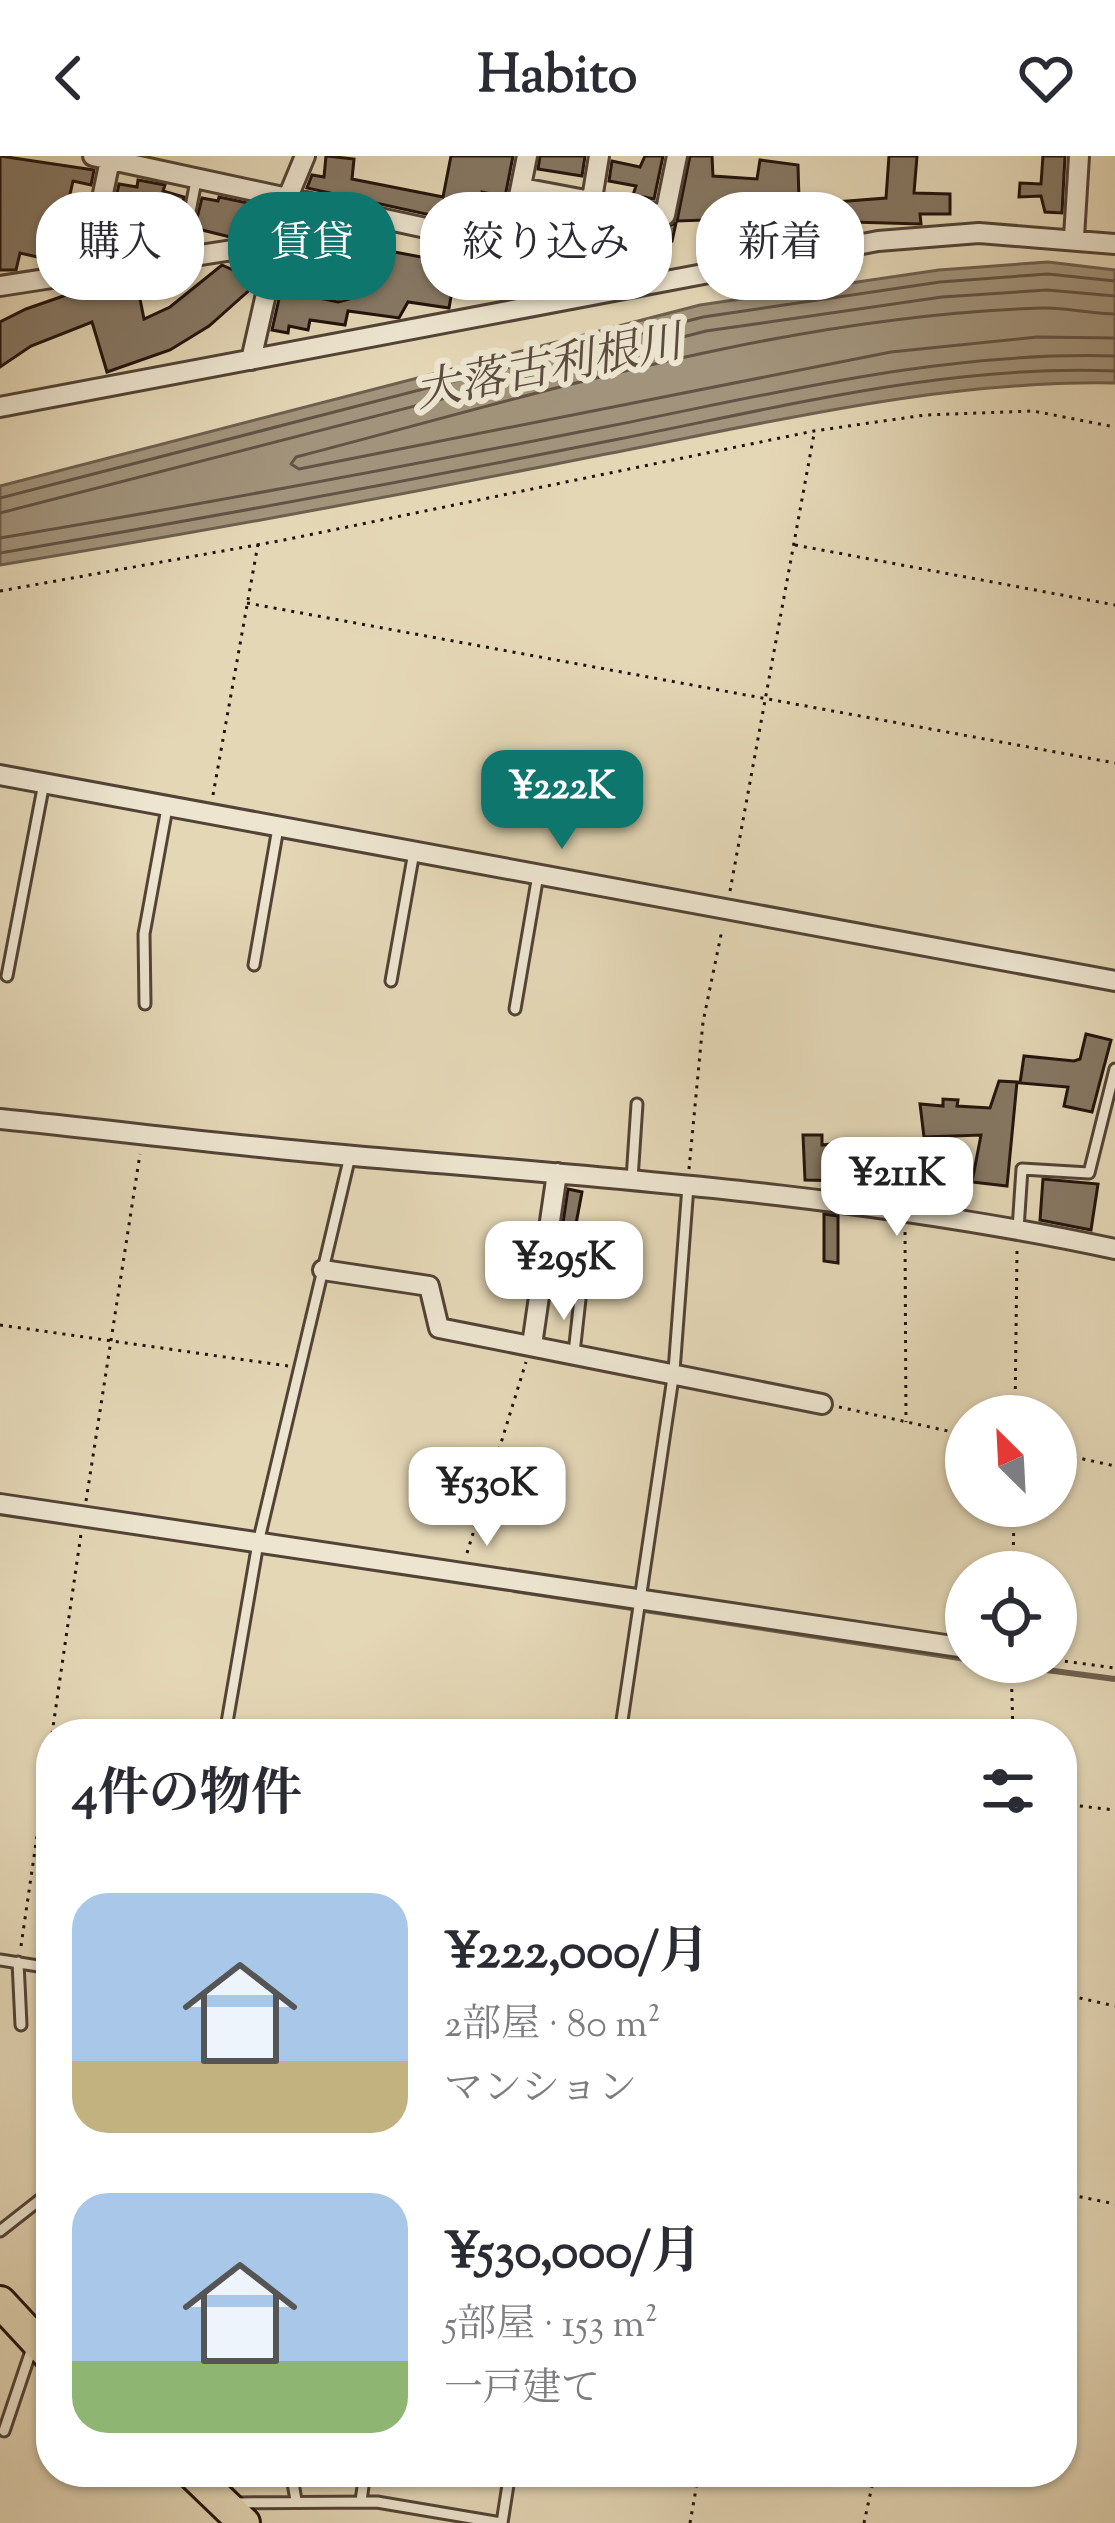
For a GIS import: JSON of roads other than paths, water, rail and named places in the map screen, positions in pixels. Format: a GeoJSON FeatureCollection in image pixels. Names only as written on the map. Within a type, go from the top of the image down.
{"type":"FeatureCollection","features":[{"type":"Feature","properties":{"kind":"main road"},"geometry":{"type":"LineString","coordinates":[[0,2302],[36,2342]]}},
{"type":"Feature","properties":{"kind":"street"},"geometry":{"type":"LineString","coordinates":[[290,192],[305,156]]}},
{"type":"Feature","properties":{"kind":"street"},"geometry":{"type":"LineString","coordinates":[[521,192],[527,156]]}},
{"type":"Feature","properties":{"kind":"street"},"geometry":{"type":"LineString","coordinates":[[593,192],[598,156]]}},
{"type":"Feature","properties":{"kind":"street"},"geometry":{"type":"LineString","coordinates":[[670,192],[677,156]]}},
{"type":"Feature","properties":{"kind":"street"},"geometry":{"type":"LineString","coordinates":[[1073,237],[1079,156]]}},
{"type":"Feature","properties":{"kind":"street"},"geometry":{"type":"LineString","coordinates":[[97,192],[101,158],[264,192]]}},
{"type":"Feature","properties":{"kind":"street"},"geometry":{"type":"LineString","coordinates":[[522,188],[547,192]]}},
{"type":"Feature","properties":{"kind":"street"},"geometry":{"type":"LineString","coordinates":[[672,278],[878,241],[979,233],[1115,244]]}},
{"type":"Feature","properties":{"kind":"street"},"geometry":{"type":"LineString","coordinates":[[0,286],[36,281]]}},
{"type":"Feature","properties":{"kind":"street"},"geometry":{"type":"LineString","coordinates":[[251,361],[265,300]]}},
{"type":"Feature","properties":{"kind":"street"},"geometry":{"type":"LineString","coordinates":[[0,407],[559,300]]}},
{"type":"Feature","properties":{"kind":"street"},"geometry":{"type":"LineString","coordinates":[[0,775],[1115,981]]}},
{"type":"Feature","properties":{"kind":"street"},"geometry":{"type":"LineString","coordinates":[[0,1119],[350,1156],[688,1183],[1018,1228],[1115,1250]]}},
{"type":"Feature","properties":{"kind":"street"},"geometry":{"type":"LineString","coordinates":[[532,1345],[557,1173]]}},
{"type":"Feature","properties":{"kind":"street"},"geometry":{"type":"LineString","coordinates":[[323,1270],[429,1286],[439,1328],[822,1403]]}},
{"type":"Feature","properties":{"kind":"street"},"geometry":{"type":"LineString","coordinates":[[0,1504],[945,1645]]}},
{"type":"Feature","properties":{"kind":"lane"},"geometry":{"type":"LineString","coordinates":[[193,192],[196,178]]}},
{"type":"Feature","properties":{"kind":"lane"},"geometry":{"type":"LineString","coordinates":[[7,976],[44,783]]}},
{"type":"Feature","properties":{"kind":"lane"},"geometry":{"type":"LineString","coordinates":[[145,1004],[144,934],[167,806]]}},
{"type":"Feature","properties":{"kind":"lane"},"geometry":{"type":"LineString","coordinates":[[254,965],[278,826]]}},
{"type":"Feature","properties":{"kind":"lane"},"geometry":{"type":"LineString","coordinates":[[391,981],[414,852]]}},
{"type":"Feature","properties":{"kind":"lane"},"geometry":{"type":"LineString","coordinates":[[515,1009],[538,875]]}},
{"type":"Feature","properties":{"kind":"lane"},"geometry":{"type":"LineString","coordinates":[[1018,1228],[1022,1169],[1089,1173],[1115,1069]]}},
{"type":"Feature","properties":{"kind":"lane"},"geometry":{"type":"LineString","coordinates":[[632,1179],[637,1104]]}},
{"type":"Feature","properties":{"kind":"lane"},"geometry":{"type":"LineString","coordinates":[[228,1719],[258,1543],[350,1156]]}},
{"type":"Feature","properties":{"kind":"lane"},"geometry":{"type":"LineString","coordinates":[[954,1220],[956,1181]]}},
{"type":"Feature","properties":{"kind":"lane"},"geometry":{"type":"LineString","coordinates":[[622,1719],[674,1371],[688,1183]]}},
{"type":"Feature","properties":{"kind":"lane"},"geometry":{"type":"LineString","coordinates":[[574,1353],[581,1281]]}},
{"type":"Feature","properties":{"kind":"lane"},"geometry":{"type":"LineString","coordinates":[[0,1960],[36,1965]]}},
{"type":"Feature","properties":{"kind":"lane"},"geometry":{"type":"LineString","coordinates":[[18,1962],[21,2025]]}},
{"type":"Feature","properties":{"kind":"lane"},"geometry":{"type":"LineString","coordinates":[[0,2230],[36,2202]]}},
{"type":"Feature","properties":{"kind":"lane"},"geometry":{"type":"LineString","coordinates":[[4,2431],[36,2365]]}},
{"type":"Feature","properties":{"kind":"lane"},"geometry":{"type":"LineString","coordinates":[[294,2487],[296,2500]]}},
{"type":"Feature","properties":{"kind":"lane"},"geometry":{"type":"LineString","coordinates":[[361,2501],[362,2487]]}},
{"type":"Feature","properties":{"kind":"lane"},"geometry":{"type":"LineString","coordinates":[[219,2496],[361,2501],[502,2523],[508,2487]]}},
{"type":"Feature","properties":{"kind":"water","name":"大落古利根川"},"geometry":{"type":"Polygon","coordinates":[[[1048,262],[1115,270],[1115,383],[985,388],[857,406],[376,499],[0,565],[0,486],[700,305],[734,300],[864,300],[864,281],[1048,262]]]}},
{"type":"Feature","properties":{"kind":"waterway"},"geometry":{"type":"LineString","coordinates":[[514,1590],[945,1656]]}},
{"type":"Feature","properties":{"kind":"waterway"},"geometry":{"type":"LineString","coordinates":[[1077,1674],[1115,1679]]}}]}
